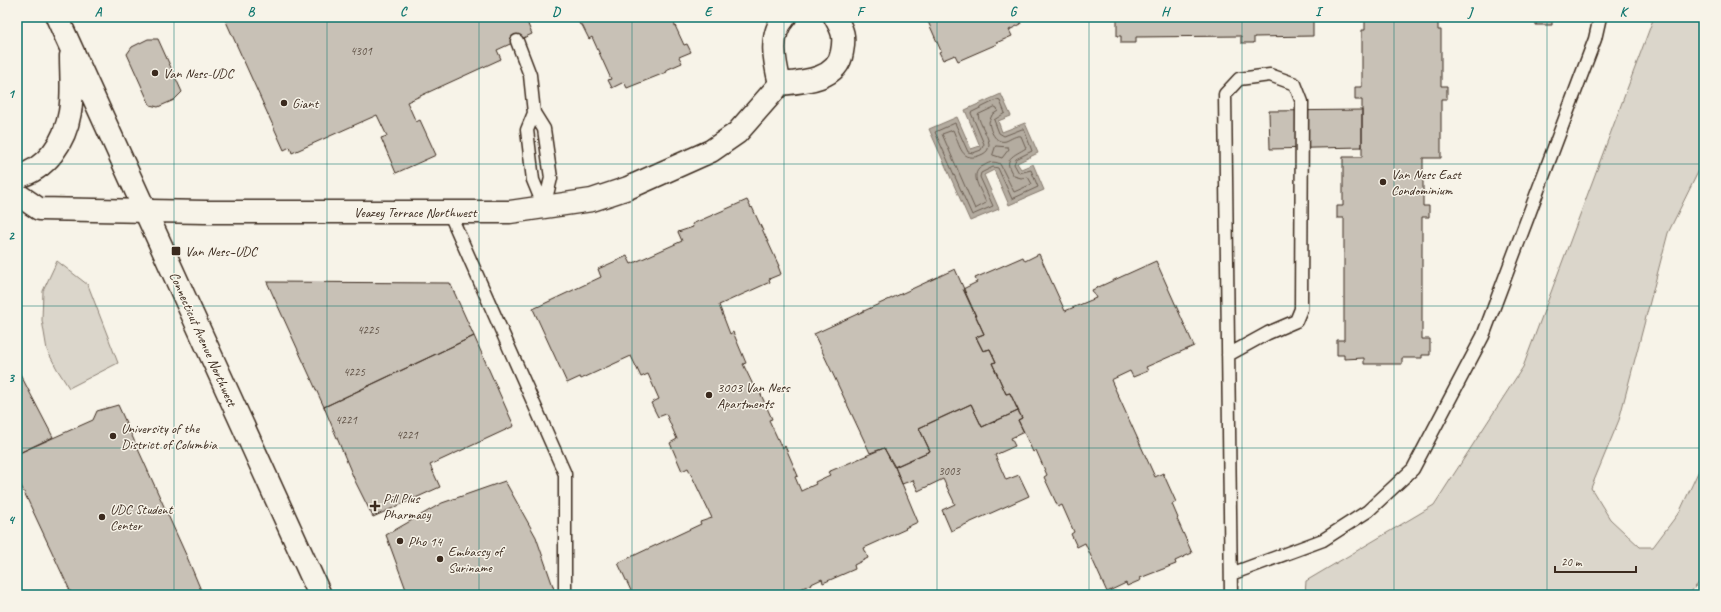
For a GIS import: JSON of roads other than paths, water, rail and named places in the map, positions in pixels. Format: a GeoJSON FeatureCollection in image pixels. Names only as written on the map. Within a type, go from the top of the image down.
{"type":"FeatureCollection","features":[{"type":"Feature","properties":{"kind":"street","name":"Connecticut Avenue Northwest"},"geometry":{"type":"LineString","coordinates":[[57,17],[320,595]]}},
{"type":"Feature","properties":{"kind":"street"},"geometry":{"type":"LineString","coordinates":[[785,17],[775,38],[775,61],[780,84],[815,79],[829,73],[838,65],[844,41],[843,31],[835,17]]}},
{"type":"Feature","properties":{"kind":"street"},"geometry":{"type":"LineString","coordinates":[[17,177],[37,169],[52,155],[62,138],[70,111],[71,47]]}},
{"type":"Feature","properties":{"kind":"street","name":"Veazey Terrace Northwest"},"geometry":{"type":"LineString","coordinates":[[17,194],[39,209],[145,211],[510,212],[592,200],[618,192],[710,151],[737,133],[780,84]]}},
{"type":"Feature","properties":{"kind":"lane"},"geometry":{"type":"LineString","coordinates":[[1231,574],[1323,540],[1368,511],[1413,469],[1483,336],[1595,38],[1600,17]]}},
{"type":"Feature","properties":{"kind":"lane"},"geometry":{"type":"LineString","coordinates":[[517,41],[530,75],[534,113],[544,128],[551,178],[544,207]]}},
{"type":"Feature","properties":{"kind":"lane"},"geometry":{"type":"LineString","coordinates":[[1228,355],[1268,333],[1296,321],[1301,309],[1302,102],[1295,84],[1270,74],[1239,80],[1225,94],[1228,355],[1231,574],[1231,595]]}},
{"type":"Feature","properties":{"kind":"lane"},"geometry":{"type":"LineString","coordinates":[[534,113],[527,130],[533,180],[544,207]]}},
{"type":"Feature","properties":{"kind":"lane"},"geometry":{"type":"LineString","coordinates":[[449,212],[565,474],[565,595]]}},
{"type":"Feature","properties":{"kind":"water"},"geometry":{"type":"Polygon","coordinates":[[[1001,94],[1011,116],[998,121],[1002,132],[1025,123],[1038,153],[1017,163],[1021,169],[1033,164],[1044,190],[1009,205],[994,170],[984,175],[999,209],[970,221],[929,129],[957,117],[971,149],[980,146],[965,110],[1001,94]]]}},
{"type":"Feature","properties":{"kind":"place","name":"Van Ness-UDC"},"geometry":{"type":"Point","coordinates":[155,73]}},
{"type":"Feature","properties":{"kind":"place","name":"Giant"},"geometry":{"type":"Point","coordinates":[284,103]}},
{"type":"Feature","properties":{"kind":"place","name":"Van Ness East Condominium"},"geometry":{"type":"Point","coordinates":[1383,182]}},
{"type":"Feature","properties":{"kind":"place","name":"Van Ness–UDC"},"geometry":{"type":"Point","coordinates":[176,251]}},
{"type":"Feature","properties":{"kind":"place","name":"3003 Van Ness Apartments"},"geometry":{"type":"Point","coordinates":[709,395]}},
{"type":"Feature","properties":{"kind":"place","name":"University of the District of Columbia"},"geometry":{"type":"Point","coordinates":[113,436]}},
{"type":"Feature","properties":{"kind":"place","name":"Pill Plus Pharmacy"},"geometry":{"type":"Point","coordinates":[375,506]}},
{"type":"Feature","properties":{"kind":"place","name":"UDC Student Center"},"geometry":{"type":"Point","coordinates":[102,517]}},
{"type":"Feature","properties":{"kind":"place","name":"Pho 14"},"geometry":{"type":"Point","coordinates":[400,541]}},
{"type":"Feature","properties":{"kind":"place","name":"Embassy of Suriname"},"geometry":{"type":"Point","coordinates":[440,559]}}]}
